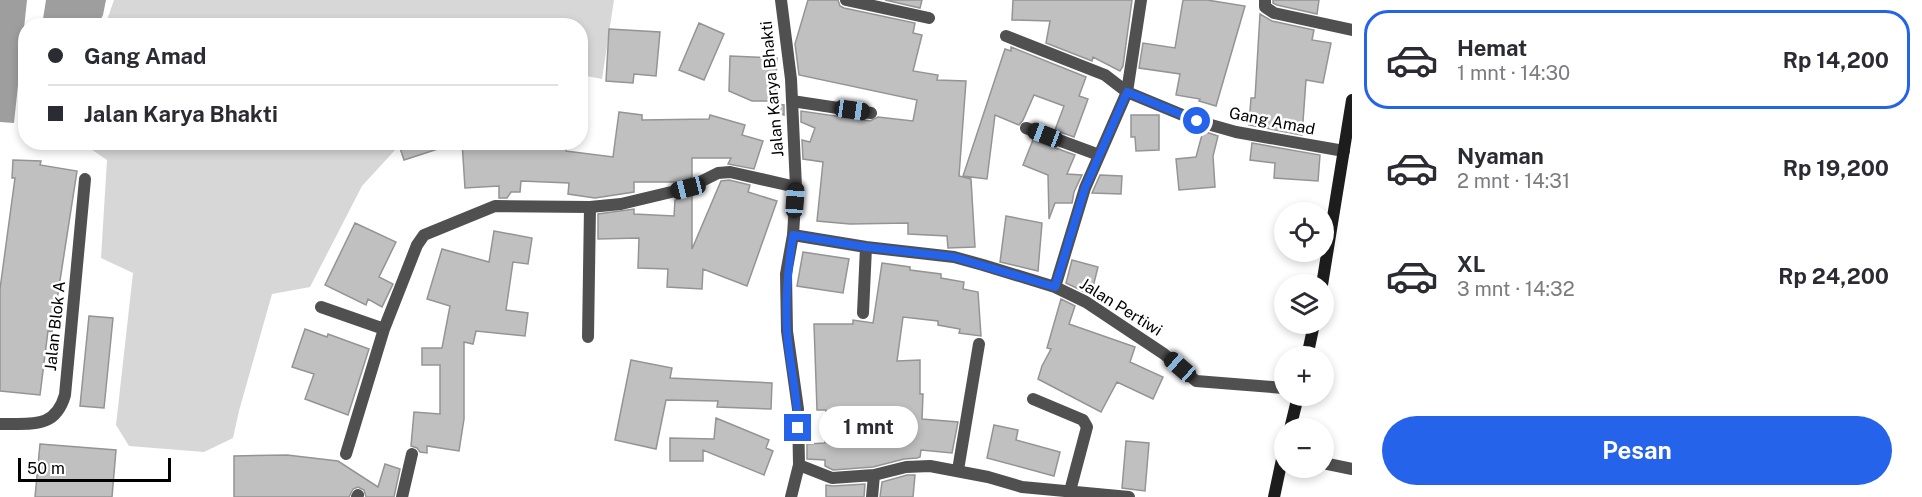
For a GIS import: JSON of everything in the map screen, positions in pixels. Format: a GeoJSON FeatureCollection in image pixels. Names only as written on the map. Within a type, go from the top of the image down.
{"type":"FeatureCollection","features":[{"type":"Feature","properties":{"kind":"main road"},"geometry":{"type":"LineString","coordinates":[[1325,274],[1352,105]]}},
{"type":"Feature","properties":{"kind":"main road"},"geometry":{"type":"LineString","coordinates":[[1274,497],[1278,478]]}},
{"type":"Feature","properties":{"kind":"street","name":"Jalan Karya Bhakti"},"geometry":{"type":"LineString","coordinates":[[781,0],[792,101],[796,188],[793,235],[786,274],[787,331],[798,409],[799,465],[791,497]]}},
{"type":"Feature","properties":{"kind":"street"},"geometry":{"type":"LineString","coordinates":[[846,0],[930,18]]}},
{"type":"Feature","properties":{"kind":"street"},"geometry":{"type":"LineString","coordinates":[[1055,287],[1085,188],[1127,92],[1141,0]]}},
{"type":"Feature","properties":{"kind":"street"},"geometry":{"type":"LineString","coordinates":[[1265,0],[1265,7],[1274,14],[1352,30]]}},
{"type":"Feature","properties":{"kind":"street","name":"Gang Amad"},"geometry":{"type":"LineString","coordinates":[[1006,36],[1105,75],[1127,92],[1207,124],[1236,132],[1344,151]]}},
{"type":"Feature","properties":{"kind":"street"},"geometry":{"type":"LineString","coordinates":[[792,101],[871,113]]}},
{"type":"Feature","properties":{"kind":"street"},"geometry":{"type":"LineString","coordinates":[[1026,128],[1100,156]]}},
{"type":"Feature","properties":{"kind":"street"},"geometry":{"type":"LineString","coordinates":[[346,454],[384,329],[417,244],[424,235],[495,206],[590,207],[621,204],[688,188],[718,173],[730,172],[796,188]]}},
{"type":"Feature","properties":{"kind":"street","name":"Jalan Blok A"},"geometry":{"type":"LineString","coordinates":[[0,424],[41,423],[56,416],[62,407],[76,292],[85,179]]}},
{"type":"Feature","properties":{"kind":"street"},"geometry":{"type":"LineString","coordinates":[[588,337],[590,207]]}},
{"type":"Feature","properties":{"kind":"street","name":"Jalan Pertiwi"},"geometry":{"type":"LineString","coordinates":[[793,235],[866,247],[954,257],[1055,287],[1086,302],[1122,325],[1164,354],[1196,381],[1274,387]]}},
{"type":"Feature","properties":{"kind":"street"},"geometry":{"type":"LineString","coordinates":[[863,314],[866,247]]}},
{"type":"Feature","properties":{"kind":"street"},"geometry":{"type":"LineString","coordinates":[[321,307],[384,329]]}},
{"type":"Feature","properties":{"kind":"street"},"geometry":{"type":"LineString","coordinates":[[958,470],[980,344]]}},
{"type":"Feature","properties":{"kind":"street"},"geometry":{"type":"LineString","coordinates":[[1033,399],[1083,420],[1087,427],[1070,491]]}},
{"type":"Feature","properties":{"kind":"street"},"geometry":{"type":"LineString","coordinates":[[402,497],[412,454]]}},
{"type":"Feature","properties":{"kind":"street"},"geometry":{"type":"LineString","coordinates":[[799,465],[832,478],[874,475],[906,467],[930,466],[958,470],[1022,488],[1129,497]]}},
{"type":"Feature","properties":{"kind":"street"},"geometry":{"type":"LineString","coordinates":[[1334,466],[1352,469]]}},
{"type":"Feature","properties":{"kind":"street"},"geometry":{"type":"LineString","coordinates":[[872,497],[874,475]]}},
{"type":"Feature","properties":{"kind":"shaded area"},"geometry":{"type":"Polygon","coordinates":[[[0,0],[27,0],[25,18],[18,18],[18,85],[14,123],[0,122],[0,0]]]}},
{"type":"Feature","properties":{"kind":"shaded area"},"geometry":{"type":"Polygon","coordinates":[[[46,0],[106,0],[102,18],[43,18],[46,0]]]}},
{"type":"Feature","properties":{"kind":"shaded area"},"geometry":{"type":"Polygon","coordinates":[[[114,0],[614,0],[602,79],[588,76],[588,18],[108,18],[114,0]]]}},
{"type":"Feature","properties":{"kind":"shaded area"},"geometry":{"type":"Polygon","coordinates":[[[92,150],[395,150],[362,186],[310,287],[272,294],[233,438],[204,452],[129,446],[116,425],[133,273],[101,258],[107,160],[92,150]]]}},
{"type":"Feature","properties":{"kind":"building"},"geometry":{"type":"Polygon","coordinates":[[[808,0],[838,0],[840,6],[844,8],[915,23],[913,33],[922,35],[913,71],[938,75],[937,80],[966,81],[959,176],[971,179],[975,247],[948,248],[947,236],[908,234],[908,223],[850,224],[817,221],[823,162],[803,159],[802,140],[810,142],[815,128],[801,122],[801,111],[870,121],[878,117],[913,121],[917,100],[799,75],[795,44],[808,0]]]}},
{"type":"Feature","properties":{"kind":"building"},"geometry":{"type":"Polygon","coordinates":[[[885,0],[922,0],[920,8],[885,0]]]}},
{"type":"Feature","properties":{"kind":"building"},"geometry":{"type":"Polygon","coordinates":[[[1013,0],[1132,0],[1123,66],[1120,71],[1093,57],[1092,61],[1046,43],[1050,21],[1012,20],[1013,0]]]}},
{"type":"Feature","properties":{"kind":"building"},"geometry":{"type":"Polygon","coordinates":[[[1183,0],[1207,0],[1245,6],[1216,106],[1199,101],[1200,99],[1176,95],[1180,74],[1139,68],[1143,43],[1175,48],[1183,0]]]}},
{"type":"Feature","properties":{"kind":"building"},"geometry":{"type":"Polygon","coordinates":[[[1273,0],[1319,0],[1317,14],[1277,5],[1273,3],[1273,0]]]}},
{"type":"Feature","properties":{"kind":"building"},"geometry":{"type":"Polygon","coordinates":[[[1260,14],[1272,21],[1314,30],[1312,40],[1331,43],[1323,83],[1306,80],[1302,135],[1249,125],[1251,98],[1255,98],[1260,14]]]}},
{"type":"Feature","properties":{"kind":"building"},"geometry":{"type":"Polygon","coordinates":[[[699,23],[724,34],[704,80],[679,70],[699,23]]]}},
{"type":"Feature","properties":{"kind":"building"},"geometry":{"type":"Polygon","coordinates":[[[609,29],[660,32],[656,76],[634,74],[633,83],[606,81],[609,29]]]}},
{"type":"Feature","properties":{"kind":"building"},"geometry":{"type":"Polygon","coordinates":[[[1011,47],[1086,77],[1079,96],[1088,99],[1074,137],[1055,130],[1064,106],[1034,95],[1019,125],[995,115],[987,179],[963,176],[1005,49],[1011,51],[1011,47]]]}},
{"type":"Feature","properties":{"kind":"building"},"geometry":{"type":"Polygon","coordinates":[[[730,56],[777,58],[775,101],[752,101],[729,91],[730,56]]]}},
{"type":"Feature","properties":{"kind":"building"},"geometry":{"type":"Polygon","coordinates":[[[769,103],[784,105],[784,115],[768,108],[769,103]]]}},
{"type":"Feature","properties":{"kind":"building"},"geometry":{"type":"Polygon","coordinates":[[[619,112],[642,115],[642,120],[709,119],[710,115],[745,125],[742,135],[763,141],[754,169],[728,164],[731,158],[692,158],[692,177],[676,182],[634,182],[634,192],[595,198],[568,194],[569,183],[521,181],[520,192],[511,192],[507,198],[499,198],[499,186],[465,188],[463,150],[566,150],[613,157],[619,112]]]}},
{"type":"Feature","properties":{"kind":"building"},"geometry":{"type":"Polygon","coordinates":[[[1131,115],[1159,115],[1159,150],[1136,151],[1135,137],[1131,137],[1131,115]]]}},
{"type":"Feature","properties":{"kind":"building"},"geometry":{"type":"Polygon","coordinates":[[[1203,131],[1218,136],[1213,156],[1215,187],[1179,190],[1176,159],[1196,157],[1203,131]]]}},
{"type":"Feature","properties":{"kind":"building"},"geometry":{"type":"Polygon","coordinates":[[[1033,140],[1075,155],[1067,174],[1082,175],[1074,192],[1072,203],[1055,203],[1049,219],[1048,175],[1023,165],[1033,140]]]}},
{"type":"Feature","properties":{"kind":"building"},"geometry":{"type":"Polygon","coordinates":[[[1252,143],[1320,155],[1318,181],[1274,178],[1275,163],[1250,160],[1252,143]]]}},
{"type":"Feature","properties":{"kind":"building"},"geometry":{"type":"Polygon","coordinates":[[[401,150],[435,150],[404,160],[401,150]]]}},
{"type":"Feature","properties":{"kind":"building"},"geometry":{"type":"Polygon","coordinates":[[[13,160],[41,161],[40,165],[77,171],[52,332],[48,331],[40,395],[0,391],[0,289],[15,178],[12,178],[13,160]]]}},
{"type":"Feature","properties":{"kind":"building"},"geometry":{"type":"Polygon","coordinates":[[[1100,175],[1122,176],[1121,194],[1092,193],[1100,175]]]}},
{"type":"Feature","properties":{"kind":"building"},"geometry":{"type":"Polygon","coordinates":[[[729,180],[750,185],[748,192],[777,201],[747,286],[703,269],[702,289],[667,287],[668,269],[638,268],[639,238],[598,239],[598,214],[634,209],[634,214],[674,216],[675,200],[692,195],[692,249],[721,181],[729,180]]]}},
{"type":"Feature","properties":{"kind":"building"},"geometry":{"type":"Polygon","coordinates":[[[1006,216],[1042,223],[1038,271],[1000,262],[1006,216]]]}},
{"type":"Feature","properties":{"kind":"building"},"geometry":{"type":"Polygon","coordinates":[[[355,223],[396,242],[379,277],[393,284],[382,307],[368,299],[366,305],[325,285],[355,223]]]}},
{"type":"Feature","properties":{"kind":"building"},"geometry":{"type":"Polygon","coordinates":[[[494,231],[532,238],[528,264],[513,262],[506,310],[528,313],[525,336],[476,331],[473,344],[464,342],[464,419],[459,451],[427,446],[427,453],[420,452],[411,446],[414,412],[440,414],[440,365],[422,365],[422,348],[442,348],[450,306],[427,299],[442,249],[489,262],[494,231]]]}},
{"type":"Feature","properties":{"kind":"building"},"geometry":{"type":"Polygon","coordinates":[[[803,252],[849,259],[843,293],[797,286],[803,252]]]}},
{"type":"Feature","properties":{"kind":"building"},"geometry":{"type":"Polygon","coordinates":[[[1072,260],[1098,267],[1091,295],[1066,283],[1072,260]]]}},
{"type":"Feature","properties":{"kind":"building"},"geometry":{"type":"Polygon","coordinates":[[[882,263],[941,274],[941,278],[964,282],[963,289],[978,292],[981,336],[959,333],[960,329],[938,325],[938,321],[903,317],[897,361],[920,360],[920,394],[923,394],[922,419],[958,422],[952,453],[921,450],[920,457],[917,458],[873,467],[833,470],[825,466],[825,460],[807,459],[807,444],[825,443],[826,410],[817,410],[814,324],[853,324],[853,320],[873,323],[882,263]]]}},
{"type":"Feature","properties":{"kind":"building"},"geometry":{"type":"Polygon","coordinates":[[[1061,299],[1075,306],[1069,324],[1135,347],[1130,362],[1163,377],[1153,399],[1117,382],[1101,412],[1038,379],[1051,349],[1047,348],[1061,299]]]}},
{"type":"Feature","properties":{"kind":"building"},"geometry":{"type":"Polygon","coordinates":[[[89,316],[113,318],[104,408],[80,406],[89,316]]]}},
{"type":"Feature","properties":{"kind":"building"},"geometry":{"type":"Polygon","coordinates":[[[305,329],[327,337],[328,334],[369,349],[348,415],[305,399],[314,374],[292,367],[305,329]]]}},
{"type":"Feature","properties":{"kind":"building"},"geometry":{"type":"Polygon","coordinates":[[[631,360],[672,368],[670,378],[772,383],[771,409],[717,407],[718,401],[666,400],[656,449],[615,440],[631,360]]]}},
{"type":"Feature","properties":{"kind":"building"},"geometry":{"type":"Polygon","coordinates":[[[716,418],[769,440],[766,448],[773,451],[764,475],[703,450],[703,461],[670,461],[670,438],[714,439],[716,418]]]}},
{"type":"Feature","properties":{"kind":"building"},"geometry":{"type":"Polygon","coordinates":[[[994,425],[1018,430],[1016,440],[1060,452],[1054,476],[987,458],[994,425]]]}},
{"type":"Feature","properties":{"kind":"building"},"geometry":{"type":"Polygon","coordinates":[[[1126,441],[1149,443],[1145,491],[1122,488],[1126,441]]]}},
{"type":"Feature","properties":{"kind":"building"},"geometry":{"type":"Polygon","coordinates":[[[40,444],[116,450],[112,497],[35,497],[40,444]]]}},
{"type":"Feature","properties":{"kind":"building"},"geometry":{"type":"Polygon","coordinates":[[[287,455],[338,461],[378,487],[385,464],[400,469],[394,497],[366,497],[364,490],[358,487],[353,489],[349,497],[234,497],[234,456],[287,455]]]}},
{"type":"Feature","properties":{"kind":"building"},"geometry":{"type":"Polygon","coordinates":[[[915,475],[913,497],[880,497],[882,482],[915,475]]]}},
{"type":"Feature","properties":{"kind":"building"},"geometry":{"type":"Polygon","coordinates":[[[865,484],[864,497],[826,497],[826,485],[865,484]]]}},
{"type":"Feature","properties":{"kind":"route"},"geometry":{"type":"LineString","coordinates":[[798,428],[798,409],[787,331],[786,274],[793,235],[866,247],[954,257],[1055,287],[1085,188],[1127,92],[1197,121]]}}]}
